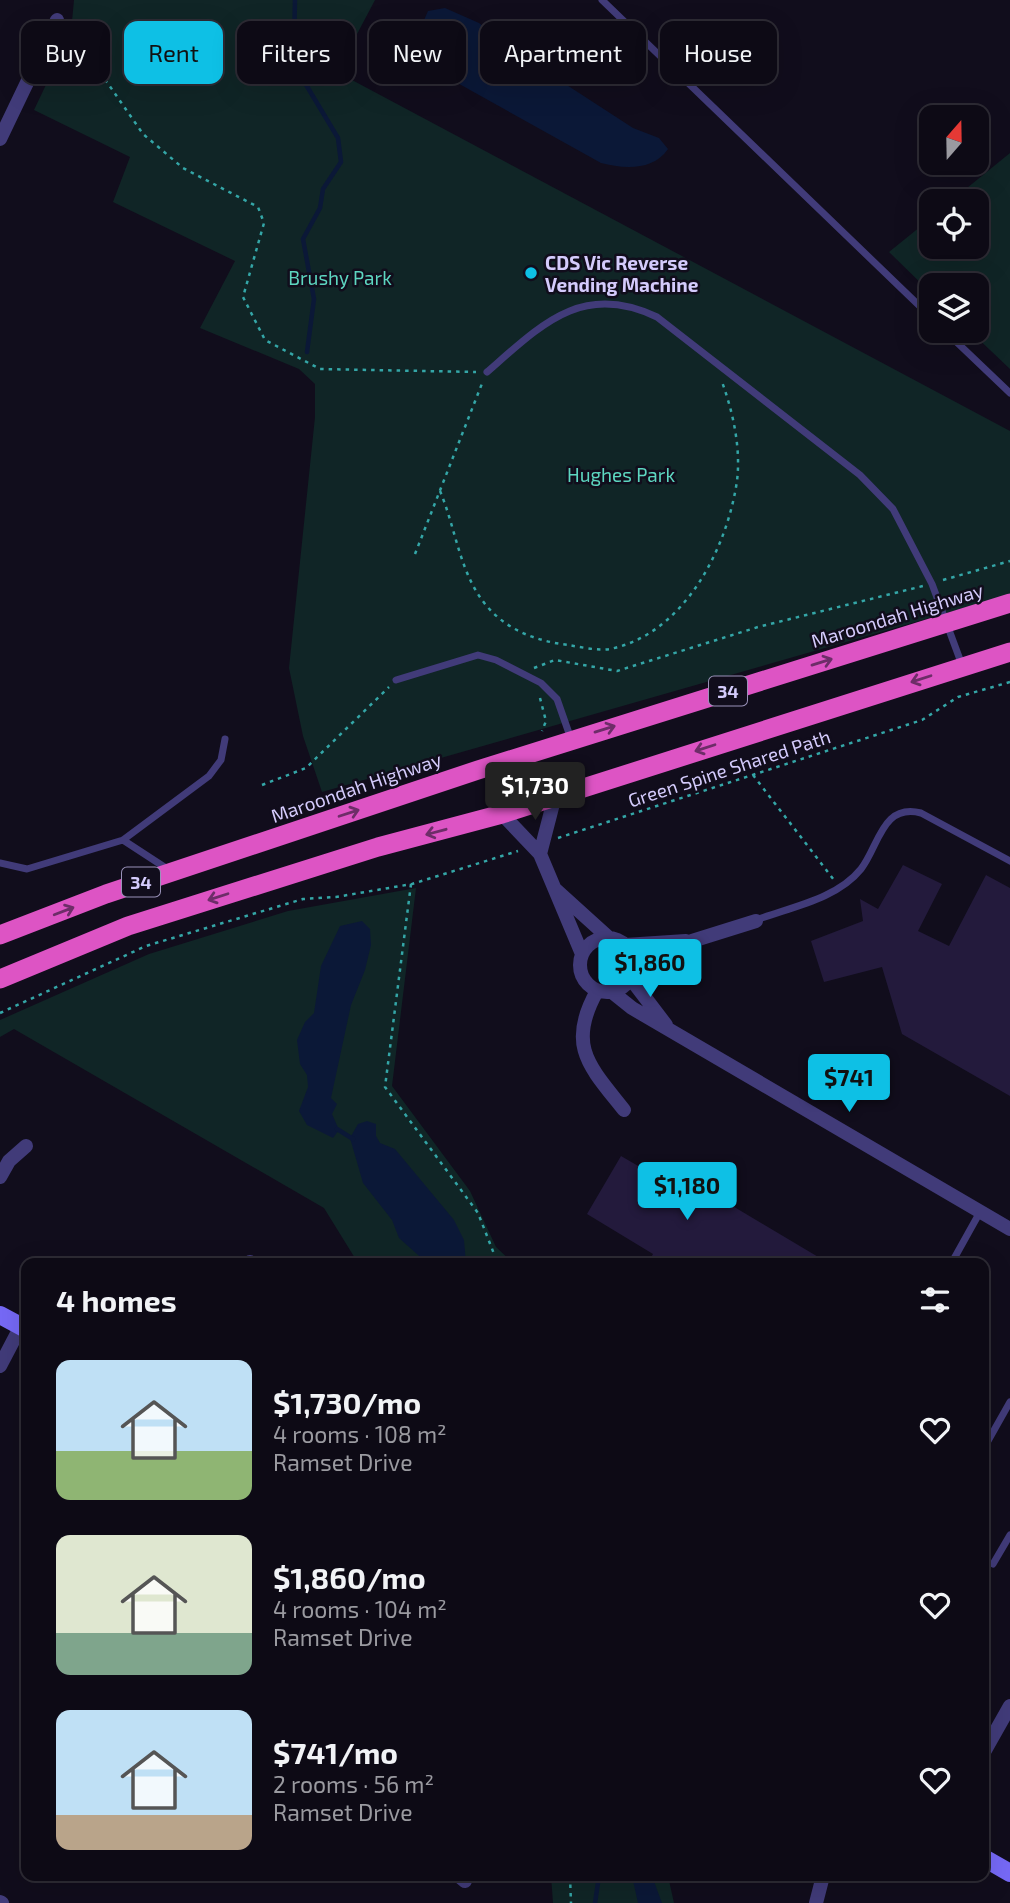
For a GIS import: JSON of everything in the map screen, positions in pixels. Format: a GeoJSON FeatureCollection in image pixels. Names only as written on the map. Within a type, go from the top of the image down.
{"type":"FeatureCollection","features":[{"type":"Feature","properties":{"kind":"highway","name":"Maroondah Highway"},"geometry":{"type":"LineString","coordinates":[[0,935],[173,872],[446,780],[1010,603]]}},
{"type":"Feature","properties":{"kind":"highway","name":"34"},"geometry":{"type":"LineString","coordinates":[[0,979],[128,926],[378,847],[502,814],[1010,652]]}},
{"type":"Feature","properties":{"kind":"main road"},"geometry":{"type":"LineString","coordinates":[[0,1315],[21,1326]]}},
{"type":"Feature","properties":{"kind":"main road"},"geometry":{"type":"LineString","coordinates":[[989,1861],[1010,1873]]}},
{"type":"Feature","properties":{"kind":"street"},"geometry":{"type":"LineString","coordinates":[[0,139],[57,20]]}},
{"type":"Feature","properties":{"kind":"street"},"geometry":{"type":"LineString","coordinates":[[538,848],[555,796]]}},
{"type":"Feature","properties":{"kind":"street"},"geometry":{"type":"LineString","coordinates":[[502,814],[538,848],[582,954]]}},
{"type":"Feature","properties":{"kind":"street"},"geometry":{"type":"LineString","coordinates":[[552,887],[609,938],[625,945],[692,941]]}},
{"type":"Feature","properties":{"kind":"street"},"geometry":{"type":"LineString","coordinates":[[612,992],[633,975],[692,941],[755,921]]}},
{"type":"Feature","properties":{"kind":"street"},"geometry":{"type":"LineString","coordinates":[[609,938],[593,942],[582,954],[580,963],[583,979],[597,991],[612,992],[670,1031],[1010,1228]]}},
{"type":"Feature","properties":{"kind":"street"},"geometry":{"type":"LineString","coordinates":[[625,945],[633,956],[633,975],[670,1031]]}},
{"type":"Feature","properties":{"kind":"street"},"geometry":{"type":"LineString","coordinates":[[597,991],[584,1014],[582,1034],[589,1064],[624,1110]]}},
{"type":"Feature","properties":{"kind":"street"},"geometry":{"type":"LineString","coordinates":[[0,1177],[9,1161],[26,1146]]}},
{"type":"Feature","properties":{"kind":"street"},"geometry":{"type":"LineString","coordinates":[[0,1366],[21,1332]]}},
{"type":"Feature","properties":{"kind":"street"},"geometry":{"type":"LineString","coordinates":[[989,1743],[1010,1706]]}},
{"type":"Feature","properties":{"kind":"street"},"geometry":{"type":"LineString","coordinates":[[816,1903],[821,1881]]}},
{"type":"Feature","properties":{"kind":"lane"},"geometry":{"type":"LineString","coordinates":[[602,0],[919,305]]}},
{"type":"Feature","properties":{"kind":"lane"},"geometry":{"type":"LineString","coordinates":[[487,372],[548,319],[590,303],[619,303],[657,317],[860,475],[893,509],[932,583],[962,666]]}},
{"type":"Feature","properties":{"kind":"lane"},"geometry":{"type":"LineString","coordinates":[[958,343],[1010,393]]}},
{"type":"Feature","properties":{"kind":"lane"},"geometry":{"type":"LineString","coordinates":[[396,680],[478,655],[541,683],[557,699],[571,740]]}},
{"type":"Feature","properties":{"kind":"lane"},"geometry":{"type":"LineString","coordinates":[[0,863],[27,869],[122,840],[209,776],[221,760],[225,739]]}},
{"type":"Feature","properties":{"kind":"lane"},"geometry":{"type":"LineString","coordinates":[[755,921],[841,889],[862,867],[889,818],[908,810],[920,813],[1010,861]]}},
{"type":"Feature","properties":{"kind":"lane"},"geometry":{"type":"LineString","coordinates":[[122,840],[173,872]]}},
{"type":"Feature","properties":{"kind":"lane"},"geometry":{"type":"LineString","coordinates":[[954,1258],[981,1211]]}},
{"type":"Feature","properties":{"kind":"lane"},"geometry":{"type":"LineString","coordinates":[[989,1439],[1010,1402]]}},
{"type":"Feature","properties":{"kind":"lane"},"geometry":{"type":"LineString","coordinates":[[993,1564],[1010,1535]]}},
{"type":"Feature","properties":{"kind":"path"},"geometry":{"type":"LineString","coordinates":[[57,20],[109,85],[142,134],[183,168],[258,207],[264,223],[243,297],[265,340],[320,369],[487,372],[415,554]]}},
{"type":"Feature","properties":{"kind":"path"},"geometry":{"type":"LineString","coordinates":[[440,491],[452,519],[469,580],[486,606],[515,631],[547,643],[608,649],[633,641],[669,619],[691,594],[710,562],[728,520],[737,479],[737,447],[731,407],[712,360]]}},
{"type":"Feature","properties":{"kind":"path"},"geometry":{"type":"LineString","coordinates":[[523,674],[555,660],[617,671],[758,627],[1010,561]]}},
{"type":"Feature","properties":{"kind":"path"},"geometry":{"type":"LineString","coordinates":[[262,785],[306,768],[396,680]]}},
{"type":"Feature","properties":{"kind":"path","name":"Green Spine Shared Path"},"geometry":{"type":"LineString","coordinates":[[0,1013],[146,946],[303,899],[336,897],[411,884],[538,848],[922,720],[958,697],[1010,682]]}},
{"type":"Feature","properties":{"kind":"path"},"geometry":{"type":"LineString","coordinates":[[535,691],[546,721],[540,733]]}},
{"type":"Feature","properties":{"kind":"path"},"geometry":{"type":"LineString","coordinates":[[753,775],[841,889]]}},
{"type":"Feature","properties":{"kind":"path"},"geometry":{"type":"LineString","coordinates":[[411,884],[385,1087],[478,1213],[496,1258]]}},
{"type":"Feature","properties":{"kind":"path"},"geometry":{"type":"LineString","coordinates":[[570,1881],[571,1903]]}},
{"type":"Feature","properties":{"kind":"green space","name":"Hughes Park"},"geometry":{"type":"Polygon","coordinates":[[[74,0],[375,0],[355,38],[355,21],[237,21],[237,84],[355,84],[355,82],[1010,431],[1010,595],[322,792],[303,736],[289,668],[315,417],[315,384],[299,369],[200,328],[235,261],[113,202],[130,157],[34,110],[46,84],[110,84],[110,21],[72,21],[74,0]]]}},
{"type":"Feature","properties":{"kind":"green space"},"geometry":{"type":"Polygon","coordinates":[[[1010,153],[1010,369],[983,343],[989,343],[989,273],[919,273],[919,281],[889,252],[919,228],[919,259],[989,259],[989,189],[966,189],[983,175],[989,175],[989,170],[1010,153]]]}},
{"type":"Feature","properties":{"kind":"green space"},"geometry":{"type":"Polygon","coordinates":[[[416,888],[392,1086],[470,1191],[496,1247],[508,1258],[355,1258],[324,1208],[14,1029],[0,1037],[0,1020],[149,954],[288,911],[416,888]]]}},
{"type":"Feature","properties":{"kind":"green space"},"geometry":{"type":"Polygon","coordinates":[[[551,1881],[669,1881],[674,1903],[553,1903],[551,1881]]]}},
{"type":"Feature","properties":{"kind":"water"},"geometry":{"type":"Polygon","coordinates":[[[445,8],[480,24],[480,84],[565,84],[633,128],[659,138],[668,149],[662,156],[646,165],[628,167],[601,163],[459,84],[466,84],[466,21],[424,21],[428,11],[445,8]]]}},
{"type":"Feature","properties":{"kind":"water"},"geometry":{"type":"Polygon","coordinates":[[[362,921],[370,929],[371,945],[365,970],[351,1005],[331,1098],[337,1104],[332,1114],[339,1130],[333,1138],[307,1125],[299,1111],[308,1087],[307,1075],[300,1064],[297,1040],[305,1022],[314,1013],[321,966],[340,926],[362,921]]]}},
{"type":"Feature","properties":{"kind":"water"},"geometry":{"type":"Polygon","coordinates":[[[367,1121],[376,1124],[376,1136],[380,1143],[395,1149],[454,1220],[464,1240],[466,1258],[421,1258],[399,1238],[392,1220],[363,1183],[350,1138],[358,1124],[367,1121]]]}},
{"type":"Feature","properties":{"kind":"water"},"geometry":{"type":"Polygon","coordinates":[[[633,1881],[654,1881],[662,1903],[638,1903],[633,1881]]]}},
{"type":"Feature","properties":{"kind":"building"},"geometry":{"type":"Polygon","coordinates":[[[903,865],[942,884],[918,931],[949,946],[986,875],[1010,888],[1010,1096],[902,1034],[882,967],[824,982],[811,941],[863,921],[860,899],[878,909],[903,865]]]}},
{"type":"Feature","properties":{"kind":"building"},"geometry":{"type":"Polygon","coordinates":[[[621,1156],[652,1174],[659,1162],[820,1258],[651,1258],[653,1254],[587,1214],[621,1156]]]}},
{"type":"Feature","properties":{"kind":"waterway"},"geometry":{"type":"LineString","coordinates":[[295,0],[294,44],[305,83],[338,138],[341,162],[323,189],[320,208],[303,239],[314,299],[307,352]]}},
{"type":"Feature","properties":{"kind":"waterway"},"geometry":{"type":"LineString","coordinates":[[337,1129],[353,1139]]}},
{"type":"Feature","properties":{"kind":"waterway"},"geometry":{"type":"LineString","coordinates":[[595,1903],[598,1881]]}},
{"type":"Feature","properties":{"kind":"place","name":"CDS Vic Reverse Vending Machine"},"geometry":{"type":"Point","coordinates":[531,273]}},
{"type":"Feature","properties":{"kind":"park label","name":"Brushy Park"},"geometry":{"type":"Point","coordinates":[340,277]}}]}
